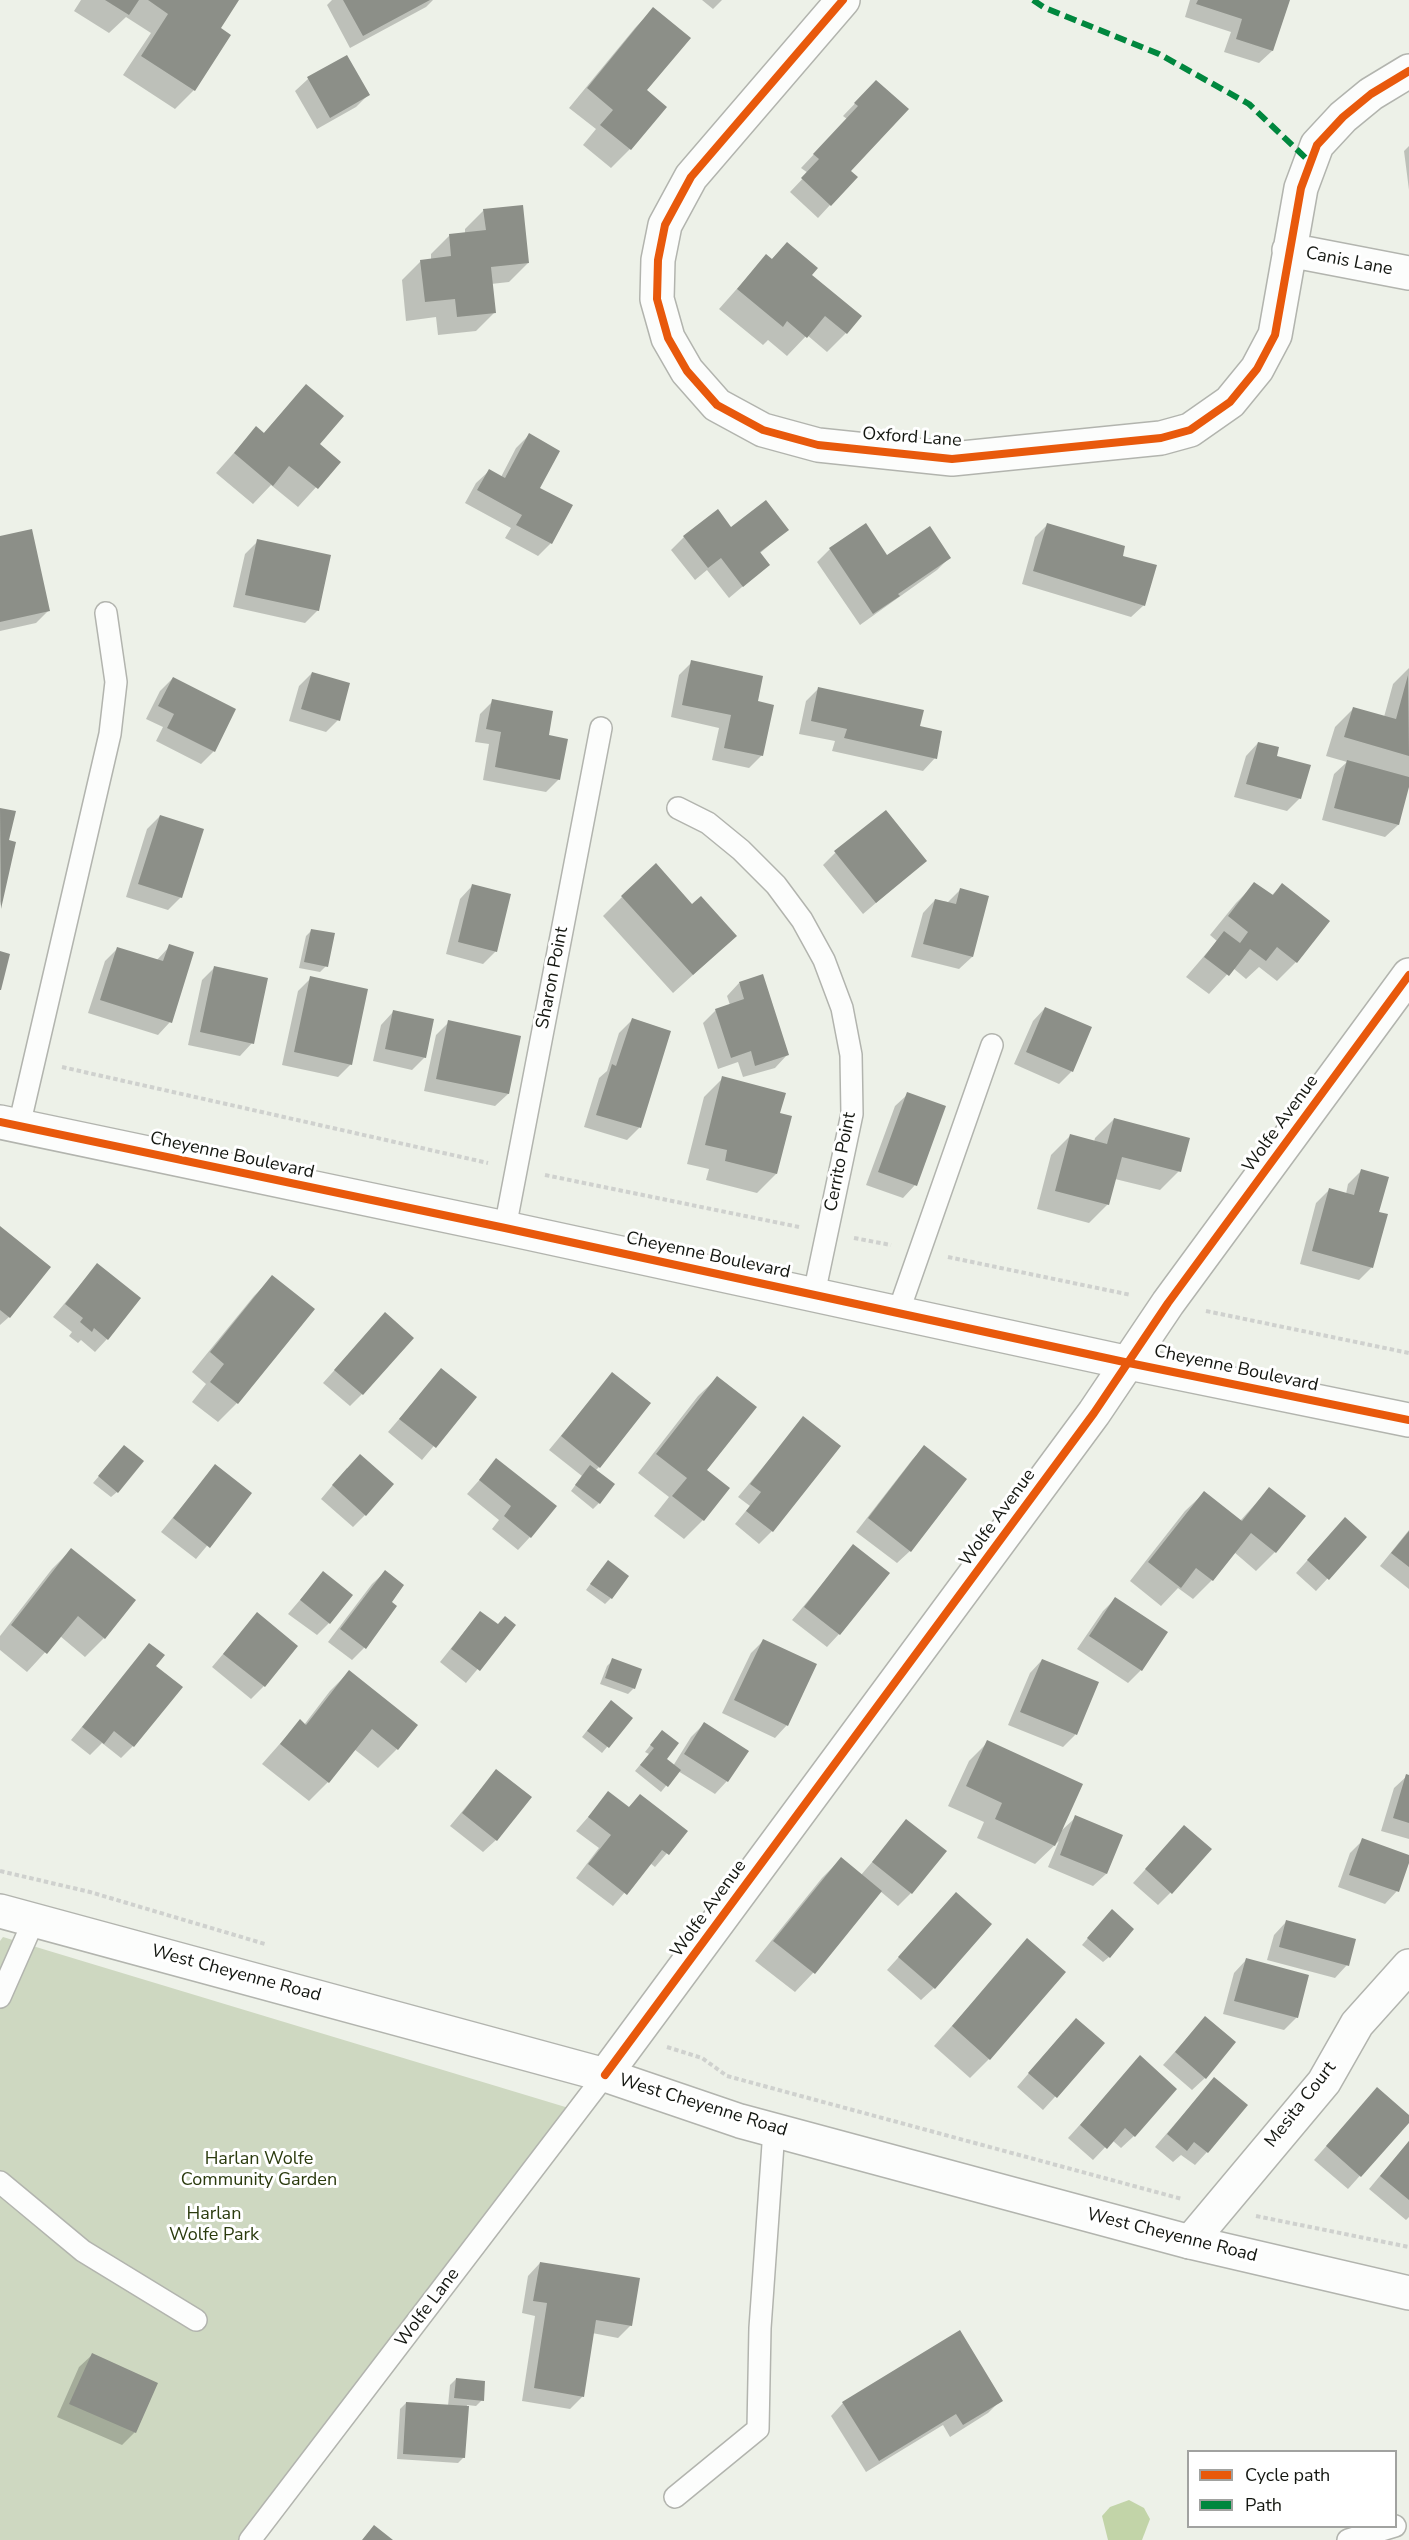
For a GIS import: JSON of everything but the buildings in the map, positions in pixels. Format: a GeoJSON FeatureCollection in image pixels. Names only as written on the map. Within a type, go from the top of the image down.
{"type":"FeatureCollection","features":[{"type":"Feature","properties":{"kind":"street","name":"Oxford Lane"},"geometry":{"type":"LineString","coordinates":[[843,0],[691,177],[665,225],[657,260],[657,299],[668,338],[687,371],[717,405],[763,430],[818,445],[952,459],[1161,438],[1190,430],[1230,402],[1257,369],[1275,335],[1301,188],[1317,145],[1343,117],[1364,100],[1409,71]]}},
{"type":"Feature","properties":{"kind":"street","name":"Canis Lane"},"geometry":{"type":"LineString","coordinates":[[1289,250],[1409,273]]}},
{"type":"Feature","properties":{"kind":"street","name":"Wolfe Avenue"},"geometry":{"type":"LineString","coordinates":[[605,2075],[1094,1413],[1168,1303],[1409,975]]}},
{"type":"Feature","properties":{"kind":"street","name":"Cheyenne Boulevard"},"geometry":{"type":"LineString","coordinates":[[10,1124],[1409,1420]]}},
{"type":"Feature","properties":{"kind":"street","name":"West Cheyenne Road"},"geometry":{"type":"LineString","coordinates":[[0,1911],[605,2075],[740,2121],[1190,2242],[1409,2294]]}},
{"type":"Feature","properties":{"kind":"street","name":"Mesita Court"},"geometry":{"type":"LineString","coordinates":[[1190,2242],[1324,2082],[1357,2024],[1409,1966]]}},
{"type":"Feature","properties":{"kind":"lane"},"geometry":{"type":"LineString","coordinates":[[10,1124],[34,1060],[110,734],[116,682],[106,614]]}},
{"type":"Feature","properties":{"kind":"lane","name":"Sharon Point"},"geometry":{"type":"LineString","coordinates":[[505,1228],[601,728]]}},
{"type":"Feature","properties":{"kind":"lane","name":"Cerrito Point"},"geometry":{"type":"LineString","coordinates":[[678,808],[708,823],[741,850],[776,885],[802,920],[824,960],[842,1008],[851,1055],[852,1114],[814,1294]]}},
{"type":"Feature","properties":{"kind":"lane"},"geometry":{"type":"LineString","coordinates":[[898,1313],[992,1046]]}},
{"type":"Feature","properties":{"kind":"lane"},"geometry":{"type":"LineString","coordinates":[[0,1997],[34,1920]]}},
{"type":"Feature","properties":{"kind":"lane","name":"Wolfe Lane"},"geometry":{"type":"LineString","coordinates":[[250,2540],[605,2075]]}},
{"type":"Feature","properties":{"kind":"lane"},"geometry":{"type":"LineString","coordinates":[[675,2497],[758,2429],[760,2328],[774,2130]]}},
{"type":"Feature","properties":{"kind":"lane"},"geometry":{"type":"LineString","coordinates":[[0,2182],[83,2251],[196,2320]]}},
{"type":"Feature","properties":{"kind":"lane"},"geometry":{"type":"LineString","coordinates":[[1348,2540],[1388,2528]]}},
{"type":"Feature","properties":{"kind":"path"},"geometry":{"type":"LineString","coordinates":[[34,1060],[516,1169],[1409,1353]]}},
{"type":"Feature","properties":{"kind":"path"},"geometry":{"type":"LineString","coordinates":[[0,1871],[90,1892],[266,1944]]}},
{"type":"Feature","properties":{"kind":"path"},"geometry":{"type":"LineString","coordinates":[[634,2036],[702,2058],[727,2076],[1218,2208],[1409,2247]]}},
{"type":"Feature","properties":{"kind":"green space","name":"Harlan Wolfe Park"},"geometry":{"type":"Polygon","coordinates":[[[3,1937],[572,2109],[242,2540],[0,2540],[0,1941],[3,1937]]]}},
{"type":"Feature","properties":{"kind":"shaded area"},"geometry":{"type":"Polygon","coordinates":[[[1129,2500],[1144,2508],[1150,2519],[1142,2540],[1108,2540],[1102,2516],[1110,2507],[1129,2500]]]}},
{"type":"Feature","properties":{"kind":"marked path"},"geometry":{"type":"LineString","coordinates":[[1033,0],[1045,8],[1159,54],[1249,104],[1311,163]]}},
{"type":"Feature","properties":{"kind":"cycle path"},"geometry":{"type":"LineString","coordinates":[[843,0],[691,177],[665,225],[658,260],[657,299],[668,338],[687,371],[717,405],[763,430],[818,445],[952,459],[1161,438],[1190,430],[1230,402],[1257,369],[1275,335],[1301,188],[1317,145],[1343,117],[1371,94],[1409,71]]}},
{"type":"Feature","properties":{"kind":"cycle path"},"geometry":{"type":"LineString","coordinates":[[605,2075],[1094,1413],[1168,1303],[1409,975]]}},
{"type":"Feature","properties":{"kind":"cycle path"},"geometry":{"type":"LineString","coordinates":[[0,1122],[1129,1363],[1409,1420]]}},
{"type":"Feature","properties":{"kind":"park label","name":"Harlan Wolfe Community Garden"},"geometry":{"type":"Point","coordinates":[259,2170]}}]}
